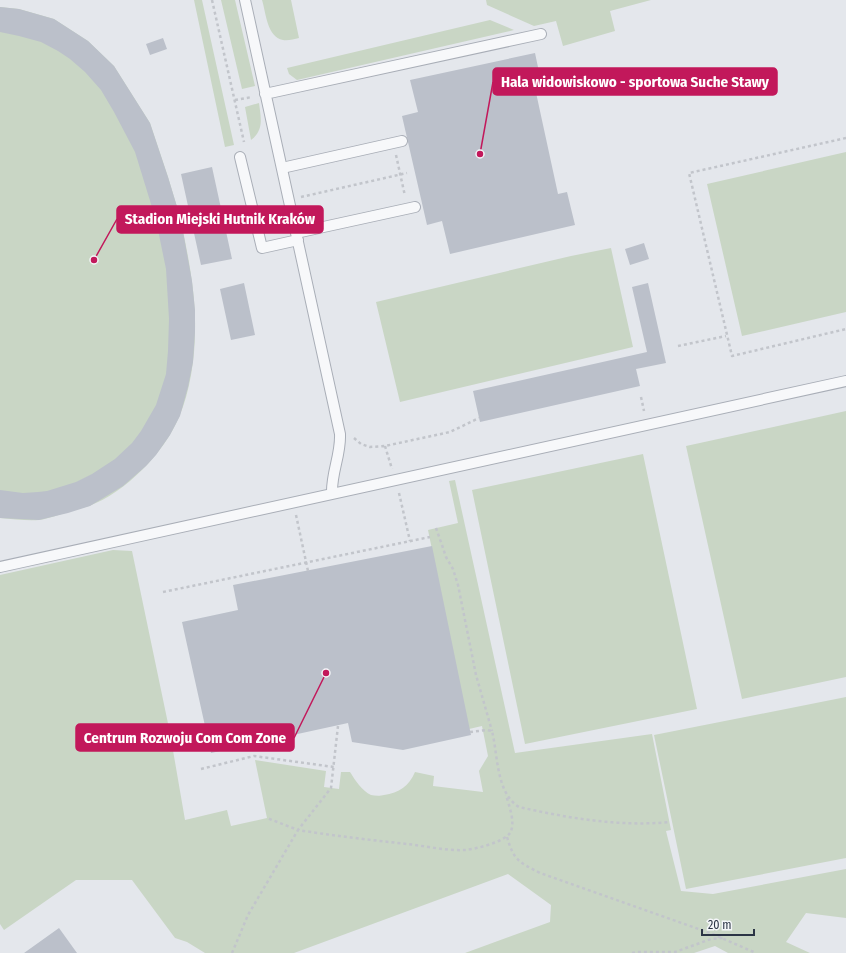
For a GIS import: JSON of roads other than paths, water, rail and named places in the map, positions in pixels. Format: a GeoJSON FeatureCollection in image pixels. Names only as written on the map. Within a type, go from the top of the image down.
{"type":"FeatureCollection","features":[{"type":"Feature","properties":{"kind":"lane"},"geometry":{"type":"LineString","coordinates":[[244,0],[340,434],[340,447],[332,480],[332,494]]}},
{"type":"Feature","properties":{"kind":"lane"},"geometry":{"type":"LineString","coordinates":[[265,94],[541,34]]}},
{"type":"Feature","properties":{"kind":"lane"},"geometry":{"type":"LineString","coordinates":[[282,168],[398,142]]}},
{"type":"Feature","properties":{"kind":"lane"},"geometry":{"type":"LineString","coordinates":[[240,157],[262,248],[297,237],[411,208]]}},
{"type":"Feature","properties":{"kind":"lane"},"geometry":{"type":"LineString","coordinates":[[0,567],[846,381]]}},
{"type":"Feature","properties":{"kind":"place","name":"Hala widowiskowo - sportowa Suche Stawy"},"geometry":{"type":"Point","coordinates":[480,154]}},
{"type":"Feature","properties":{"kind":"place","name":"Stadion Miejski Hutnik Kraków"},"geometry":{"type":"Point","coordinates":[94,260]}},
{"type":"Feature","properties":{"kind":"place","name":"Centrum Rozwoju Com Com Zone"},"geometry":{"type":"Point","coordinates":[326,673]}}]}
